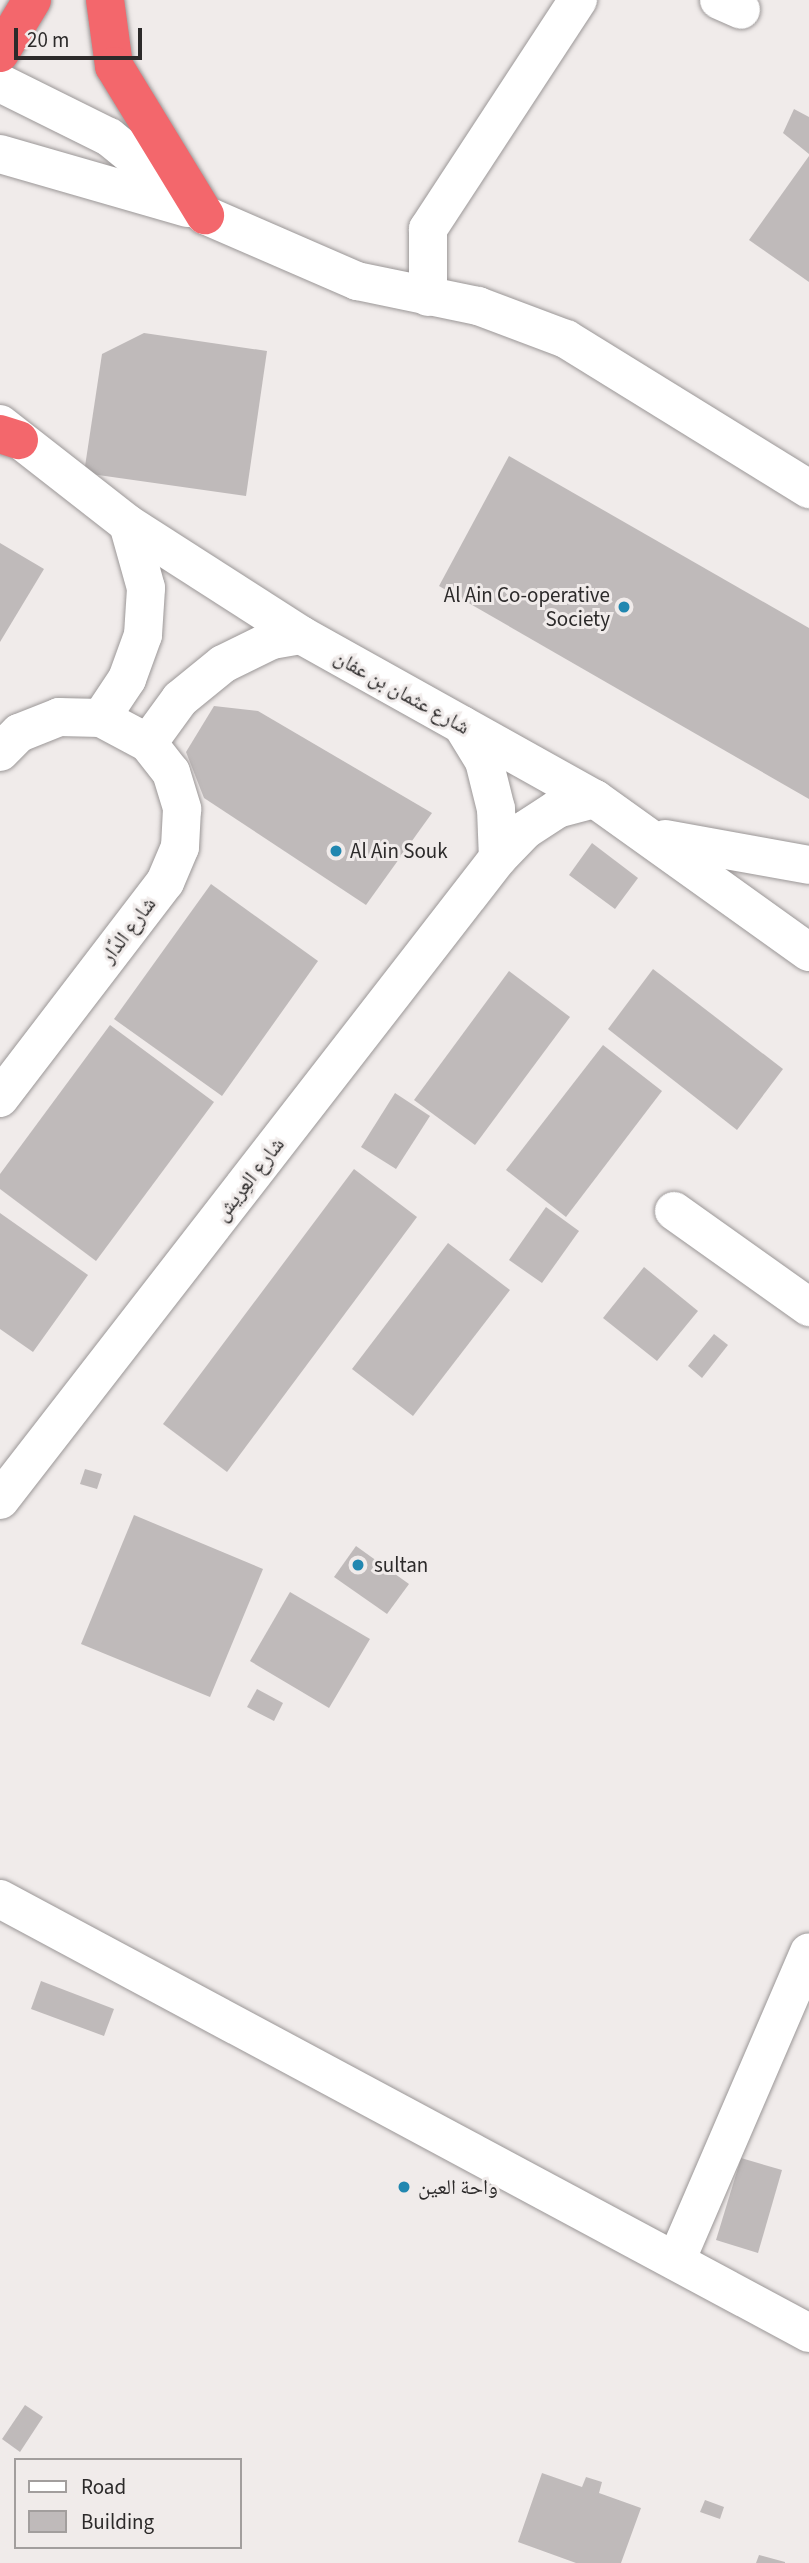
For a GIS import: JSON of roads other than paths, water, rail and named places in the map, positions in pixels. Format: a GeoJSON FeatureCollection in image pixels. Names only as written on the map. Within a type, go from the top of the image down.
{"type":"FeatureCollection","features":[{"type":"Feature","properties":{"kind":"highway"},"geometry":{"type":"LineString","coordinates":[[0,53],[32,0]]}},
{"type":"Feature","properties":{"kind":"highway"},"geometry":{"type":"LineString","coordinates":[[105,0],[114,66],[205,215]]}},
{"type":"Feature","properties":{"kind":"street"},"geometry":{"type":"LineString","coordinates":[[428,297],[428,229],[578,0]]}},
{"type":"Feature","properties":{"kind":"street"},"geometry":{"type":"LineString","coordinates":[[0,83],[109,137],[205,215]]}},
{"type":"Feature","properties":{"kind":"street"},"geometry":{"type":"LineString","coordinates":[[0,154],[205,215],[317,267],[428,297],[478,306],[612,362],[809,489]]}},
{"type":"Feature","properties":{"kind":"street","name":"شارع عثمان بن عفان"},"geometry":{"type":"LineString","coordinates":[[6,433],[128,524],[301,635],[595,799],[656,838],[809,952]]}},
{"type":"Feature","properties":{"kind":"street"},"geometry":{"type":"LineString","coordinates":[[101,718],[127,679],[143,635],[146,588],[128,524]]}},
{"type":"Feature","properties":{"kind":"street"},"geometry":{"type":"LineString","coordinates":[[148,743],[180,699],[223,664],[272,640],[301,635]]}},
{"type":"Feature","properties":{"kind":"street","name":"شارع الدَّار"},"geometry":{"type":"LineString","coordinates":[[0,752],[19,733],[59,718],[101,718],[148,743],[170,772],[182,808],[180,847],[164,882],[0,1098]]}},
{"type":"Feature","properties":{"kind":"street"},"geometry":{"type":"LineString","coordinates":[[462,725],[484,761],[496,809],[498,858]]}},
{"type":"Feature","properties":{"kind":"street","name":"شارع العِريش"},"geometry":{"type":"LineString","coordinates":[[0,1500],[498,858],[524,830],[557,809],[595,799]]}},
{"type":"Feature","properties":{"kind":"street"},"geometry":{"type":"LineString","coordinates":[[656,838],[809,865]]}},
{"type":"Feature","properties":{"kind":"street"},"geometry":{"type":"LineString","coordinates":[[809,1282],[679,1200],[809,1307]]}},
{"type":"Feature","properties":{"kind":"street"},"geometry":{"type":"LineString","coordinates":[[0,1899],[809,2333]]}},
{"type":"Feature","properties":{"kind":"street"},"geometry":{"type":"LineString","coordinates":[[676,2262],[809,1952]]}},
{"type":"Feature","properties":{"kind":"place","name":"Al Ain Co-operative Society"},"geometry":{"type":"Point","coordinates":[624,607]}},
{"type":"Feature","properties":{"kind":"place","name":"Al Ain Souk"},"geometry":{"type":"Point","coordinates":[336,851]}},
{"type":"Feature","properties":{"kind":"place","name":"sultan"},"geometry":{"type":"Point","coordinates":[358,1565]}},
{"type":"Feature","properties":{"kind":"place","name":"واحة العين"},"geometry":{"type":"Point","coordinates":[404,2187]}}]}
